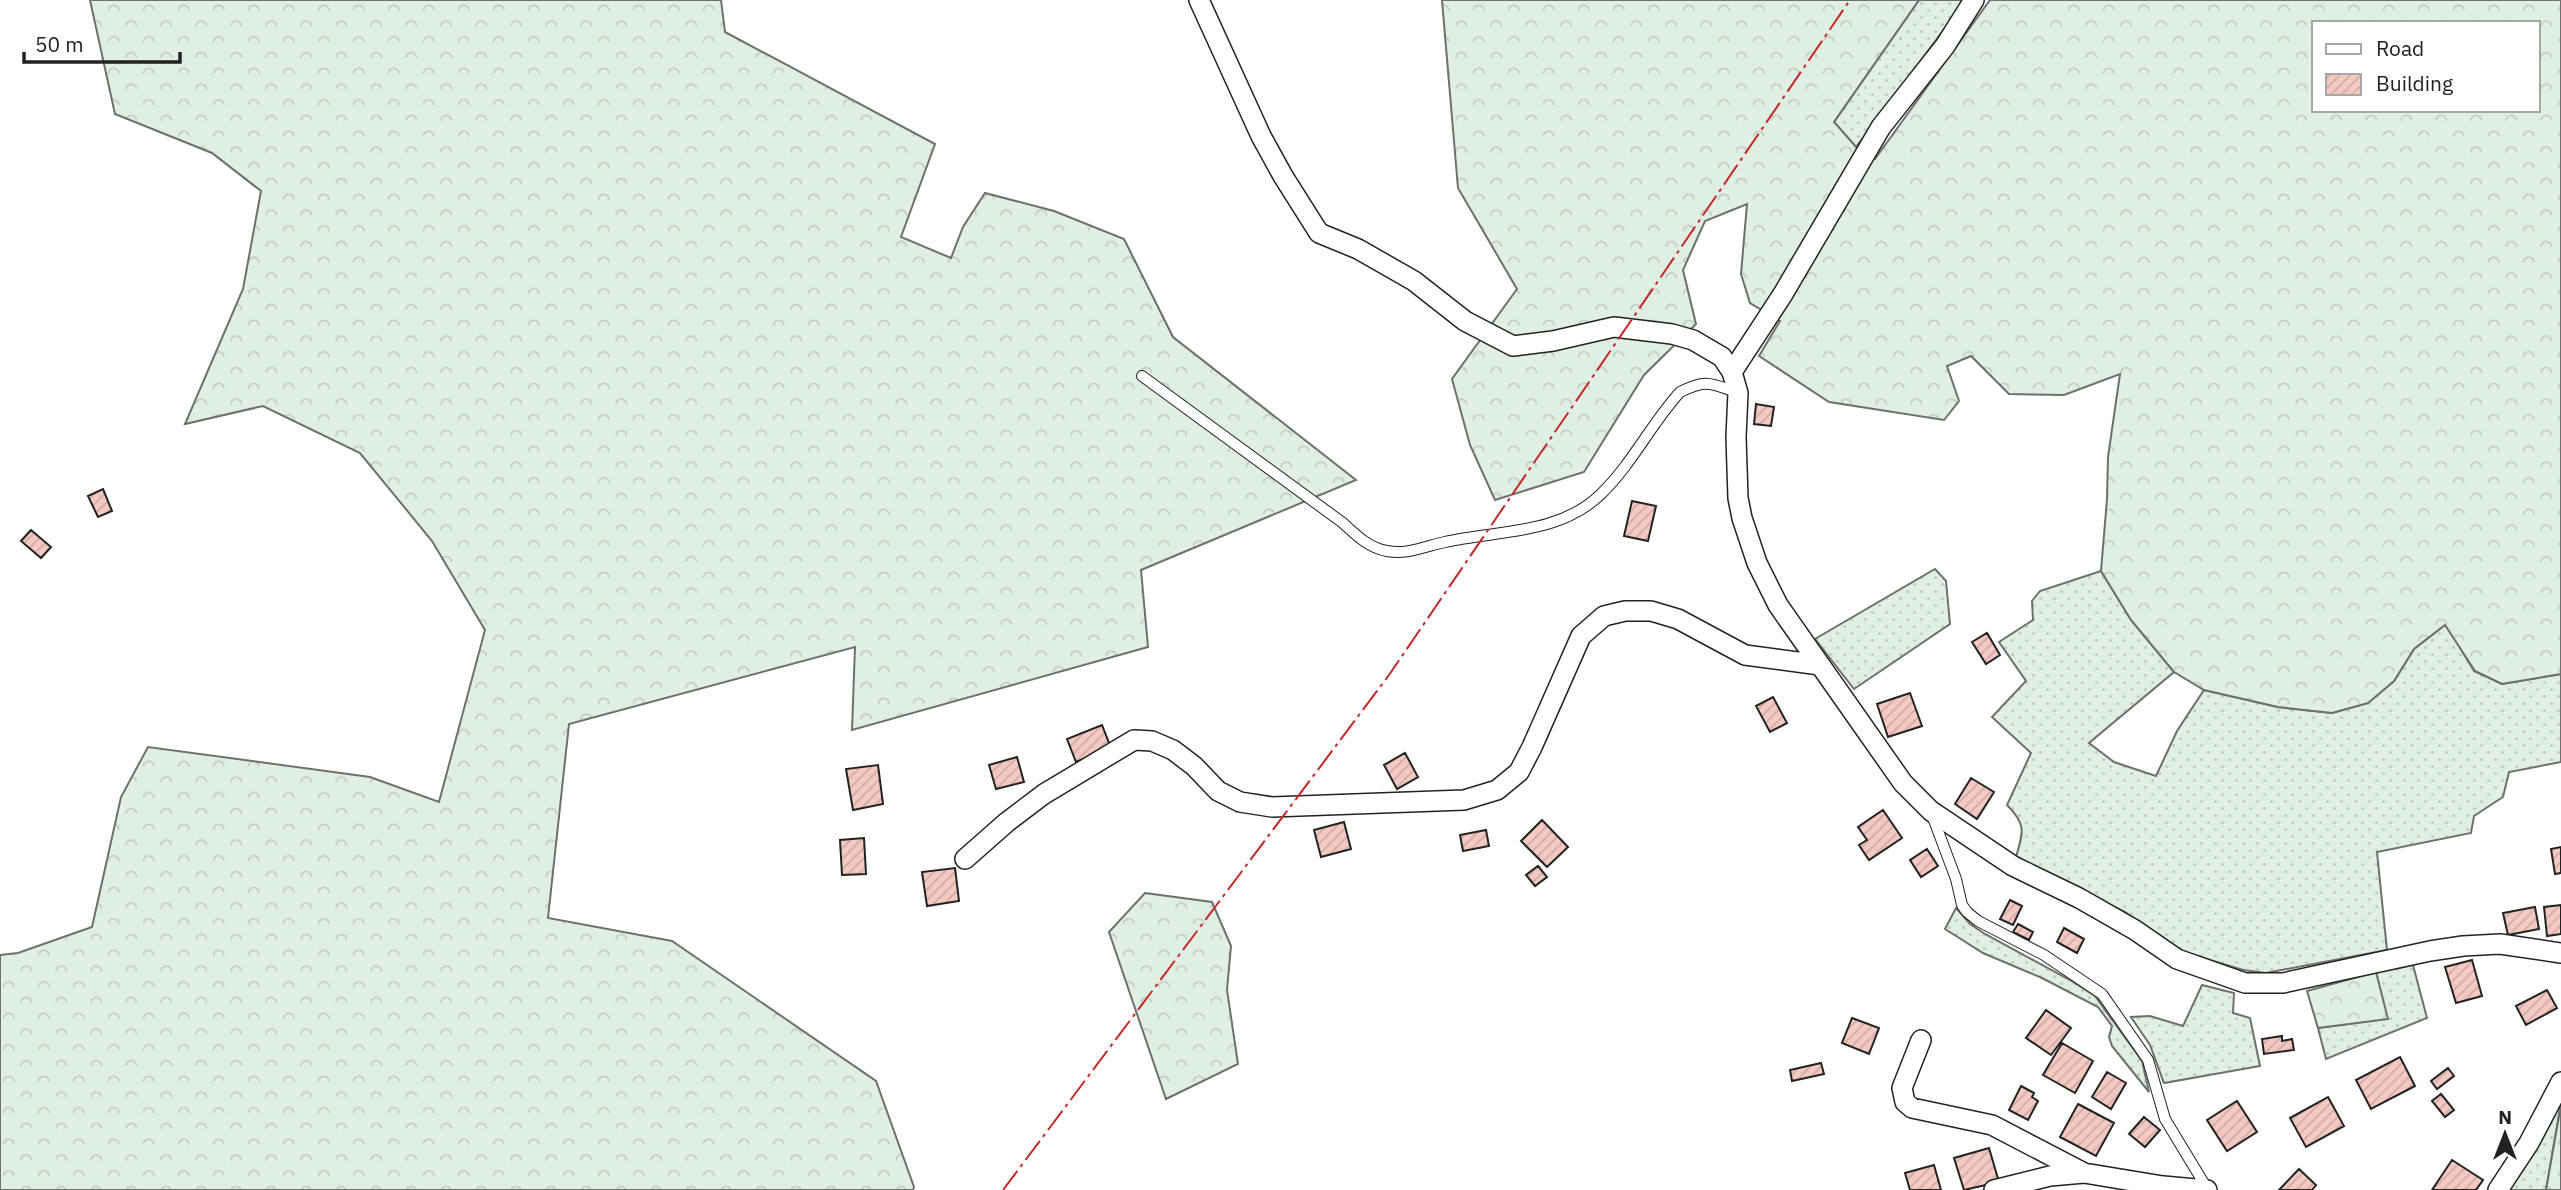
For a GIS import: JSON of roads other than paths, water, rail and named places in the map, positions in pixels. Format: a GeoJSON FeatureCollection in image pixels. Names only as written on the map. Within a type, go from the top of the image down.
{"type":"FeatureCollection","features":[{"type":"Feature","properties":{"kind":"street"},"geometry":{"type":"LineString","coordinates":[[1199,0],[1261,136],[1319,233],[1358,249],[1413,281],[1465,321],[1513,346],[1553,341],[1614,327],[1672,334],[1693,340],[1721,357],[1732,372],[1738,393],[1736,478],[1742,518],[1757,563],[1778,605],[1820,665],[1903,783],[1931,811],[2014,866],[2090,904],[2177,959],[2245,983],[2283,983],[2463,946],[2500,944],[2561,953]]}},
{"type":"Feature","properties":{"kind":"street"},"geometry":{"type":"LineString","coordinates":[[1732,372],[1783,294],[1881,127],[1945,46],[1975,0]]}},
{"type":"Feature","properties":{"kind":"street"},"geometry":{"type":"LineString","coordinates":[[965,859],[1044,794],[1134,740],[1152,741],[1173,750],[1195,766],[1218,791],[1240,802],[1261,805],[1464,800],[1497,790],[1519,772],[1581,636],[1604,617],[1625,611],[1651,611],[1678,619],[1745,655],[1820,665]]}},
{"type":"Feature","properties":{"kind":"street"},"geometry":{"type":"LineString","coordinates":[[1921,1040],[1902,1088],[1905,1102],[1912,1108],[1992,1125],[2084,1173]]}},
{"type":"Feature","properties":{"kind":"street"},"geometry":{"type":"LineString","coordinates":[[2498,1190],[2529,1143],[2561,1082]]}},
{"type":"Feature","properties":{"kind":"street"},"geometry":{"type":"LineString","coordinates":[[1994,1190],[2050,1175],[2084,1173],[2207,1190]]}},
{"type":"Feature","properties":{"kind":"lane"},"geometry":{"type":"LineString","coordinates":[[1142,376],[1343,523],[1364,542],[1391,552],[1523,531],[1572,515],[1601,495],[1679,392],[1694,385],[1708,383],[1738,393]]}},
{"type":"Feature","properties":{"kind":"lane"},"geometry":{"type":"LineString","coordinates":[[1931,811],[1956,879],[1962,905],[1967,912],[1978,921],[2044,955],[2102,994],[2148,1060],[2165,1119],[2207,1190]]}}]}
